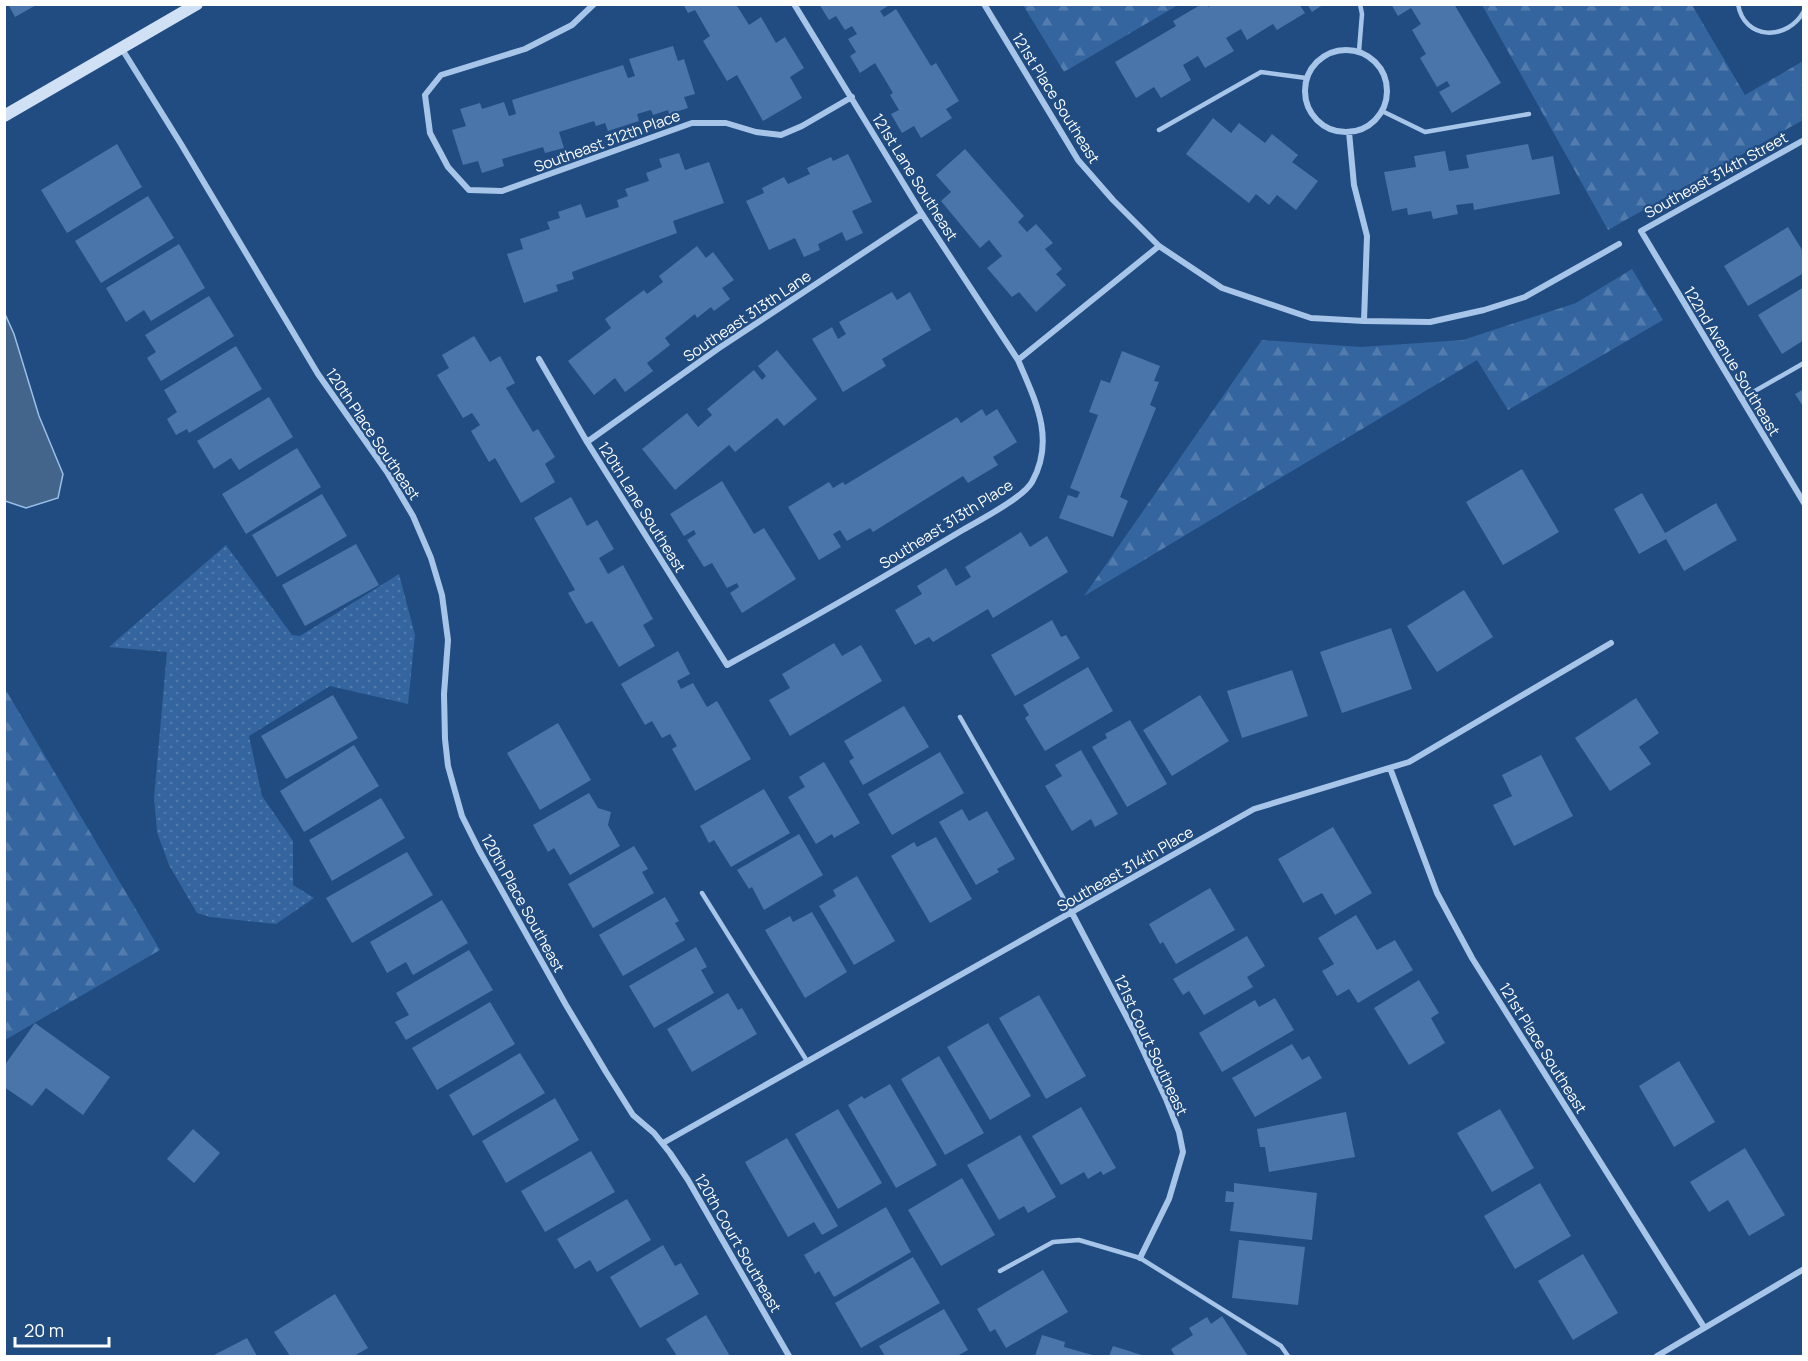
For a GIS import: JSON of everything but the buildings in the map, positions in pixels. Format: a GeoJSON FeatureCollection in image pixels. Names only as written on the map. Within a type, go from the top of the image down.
{"type":"FeatureCollection","features":[{"type":"Feature","properties":{"kind":"main road"},"geometry":{"type":"LineString","coordinates":[[4,116],[197,4]]}},
{"type":"Feature","properties":{"kind":"street","name":"Southeast 312th Place"},"geometry":{"type":"LineString","coordinates":[[594,4],[572,25],[525,49],[441,75],[425,95],[430,133],[448,167],[469,190],[502,191],[692,123],[726,123],[756,132],[781,135],[802,126],[852,97]]}},
{"type":"Feature","properties":{"kind":"street","name":"121st Lane Southeast"},"geometry":{"type":"LineString","coordinates":[[794,4],[922,214],[1018,360]]}},
{"type":"Feature","properties":{"kind":"street","name":"121st Place Southeast"},"geometry":{"type":"LineString","coordinates":[[984,4],[1078,160],[1113,200],[1159,246],[1222,288],[1311,318],[1364,321]]}},
{"type":"Feature","properties":{"kind":"street","name":"120th Place Southeast"},"geometry":{"type":"LineString","coordinates":[[122,49],[318,374],[387,472],[413,516],[431,558],[442,595],[448,640],[444,694],[445,739],[448,766],[462,816],[515,915],[606,1072],[633,1115],[663,1143]]}},
{"type":"Feature","properties":{"kind":"street"},"geometry":{"type":"LineString","coordinates":[[1346,49],[1359,51],[1379,65],[1385,75],[1388,87],[1387,100],[1374,122],[1362,129],[1349,132],[1336,131],[1323,126],[1313,117],[1306,105],[1304,92],[1306,78],[1312,66],[1321,57],[1333,51],[1346,49]]}},
{"type":"Feature","properties":{"kind":"street"},"geometry":{"type":"LineString","coordinates":[[1349,132],[1354,185],[1367,236],[1364,321],[1430,322],[1484,310],[1525,297],[1619,244]]}},
{"type":"Feature","properties":{"kind":"street","name":"Southeast 314th Street"},"geometry":{"type":"LineString","coordinates":[[1641,231],[1803,140]]}},
{"type":"Feature","properties":{"kind":"street","name":"Southeast 313th Lane"},"geometry":{"type":"LineString","coordinates":[[587,442],[718,348],[922,214]]}},
{"type":"Feature","properties":{"kind":"street","name":"122nd Avenue Southeast"},"geometry":{"type":"LineString","coordinates":[[1641,231],[1803,503]]}},
{"type":"Feature","properties":{"kind":"street"},"geometry":{"type":"LineString","coordinates":[[1018,360],[1159,246]]}},
{"type":"Feature","properties":{"kind":"street","name":"120th Lane Southeast"},"geometry":{"type":"LineString","coordinates":[[539,359],[587,442],[727,665]]}},
{"type":"Feature","properties":{"kind":"street","name":"Southeast 313th Place"},"geometry":{"type":"LineString","coordinates":[[727,665],[870,586],[1008,503],[1031,484],[1041,460],[1044,432],[1033,395],[1018,360]]}},
{"type":"Feature","properties":{"kind":"street","name":"Southeast 314th Place"},"geometry":{"type":"LineString","coordinates":[[663,1143],[1254,809],[1409,762],[1611,643]]}},
{"type":"Feature","properties":{"kind":"street","name":"121st Place Southeast"},"geometry":{"type":"LineString","coordinates":[[1390,768],[1437,893],[1472,958],[1704,1327]]}},
{"type":"Feature","properties":{"kind":"street","name":"121st Court Southeast"},"geometry":{"type":"LineString","coordinates":[[1072,913],[1157,1080],[1179,1132],[1183,1152],[1168,1199],[1140,1258]]}},
{"type":"Feature","properties":{"kind":"street","name":"120th Court Southeast"},"geometry":{"type":"LineString","coordinates":[[663,1143],[688,1180],[789,1356]]}},
{"type":"Feature","properties":{"kind":"street"},"geometry":{"type":"LineString","coordinates":[[1657,1356],[1803,1269]]}},
{"type":"Feature","properties":{"kind":"lane"},"geometry":{"type":"LineString","coordinates":[[1359,51],[1362,14],[1360,4]]}},
{"type":"Feature","properties":{"kind":"lane"},"geometry":{"type":"LineString","coordinates":[[1738,4],[1743,18],[1750,26],[1771,34],[1791,27],[1799,20],[1803,11]]}},
{"type":"Feature","properties":{"kind":"lane"},"geometry":{"type":"LineString","coordinates":[[1159,130],[1261,72],[1306,78]]}},
{"type":"Feature","properties":{"kind":"lane"},"geometry":{"type":"LineString","coordinates":[[1382,111],[1425,132],[1529,114]]}},
{"type":"Feature","properties":{"kind":"lane"},"geometry":{"type":"LineString","coordinates":[[1741,399],[1803,363]]}},
{"type":"Feature","properties":{"kind":"lane"},"geometry":{"type":"LineString","coordinates":[[960,717],[1072,913]]}},
{"type":"Feature","properties":{"kind":"lane"},"geometry":{"type":"LineString","coordinates":[[702,893],[807,1061]]}},
{"type":"Feature","properties":{"kind":"lane"},"geometry":{"type":"LineString","coordinates":[[1000,1271],[1053,1242],[1079,1240],[1140,1258],[1281,1346],[1288,1356]]}},
{"type":"Feature","properties":{"kind":"green space"},"geometry":{"type":"Polygon","coordinates":[[[1023,5],[1178,5],[1064,72],[1023,5]]]}},
{"type":"Feature","properties":{"kind":"green space"},"geometry":{"type":"Polygon","coordinates":[[[1482,5],[1692,5],[1745,95],[1803,61],[1803,120],[1608,230],[1482,5]]]}},
{"type":"Feature","properties":{"kind":"green space"},"geometry":{"type":"Polygon","coordinates":[[[1632,269],[1663,320],[1508,410],[1477,360],[1084,596],[1262,340],[1361,347],[1463,340],[1576,303],[1632,269]]]}},
{"type":"Feature","properties":{"kind":"green space"},"geometry":{"type":"Polygon","coordinates":[[[226,545],[292,635],[300,636],[399,574],[415,635],[408,704],[330,686],[249,736],[262,796],[293,841],[293,885],[314,898],[276,924],[210,917],[197,913],[169,865],[157,832],[154,798],[167,652],[109,647],[226,545]]]}},
{"type":"Feature","properties":{"kind":"green space"},"geometry":{"type":"Polygon","coordinates":[[[4,687],[160,950],[5,1040],[4,1040],[4,687]]]}},
{"type":"Feature","properties":{"kind":"shaded area"},"geometry":{"type":"Polygon","coordinates":[[[5,314],[14,334],[39,416],[63,474],[58,498],[26,508],[5,501],[5,314]]]}}]}
